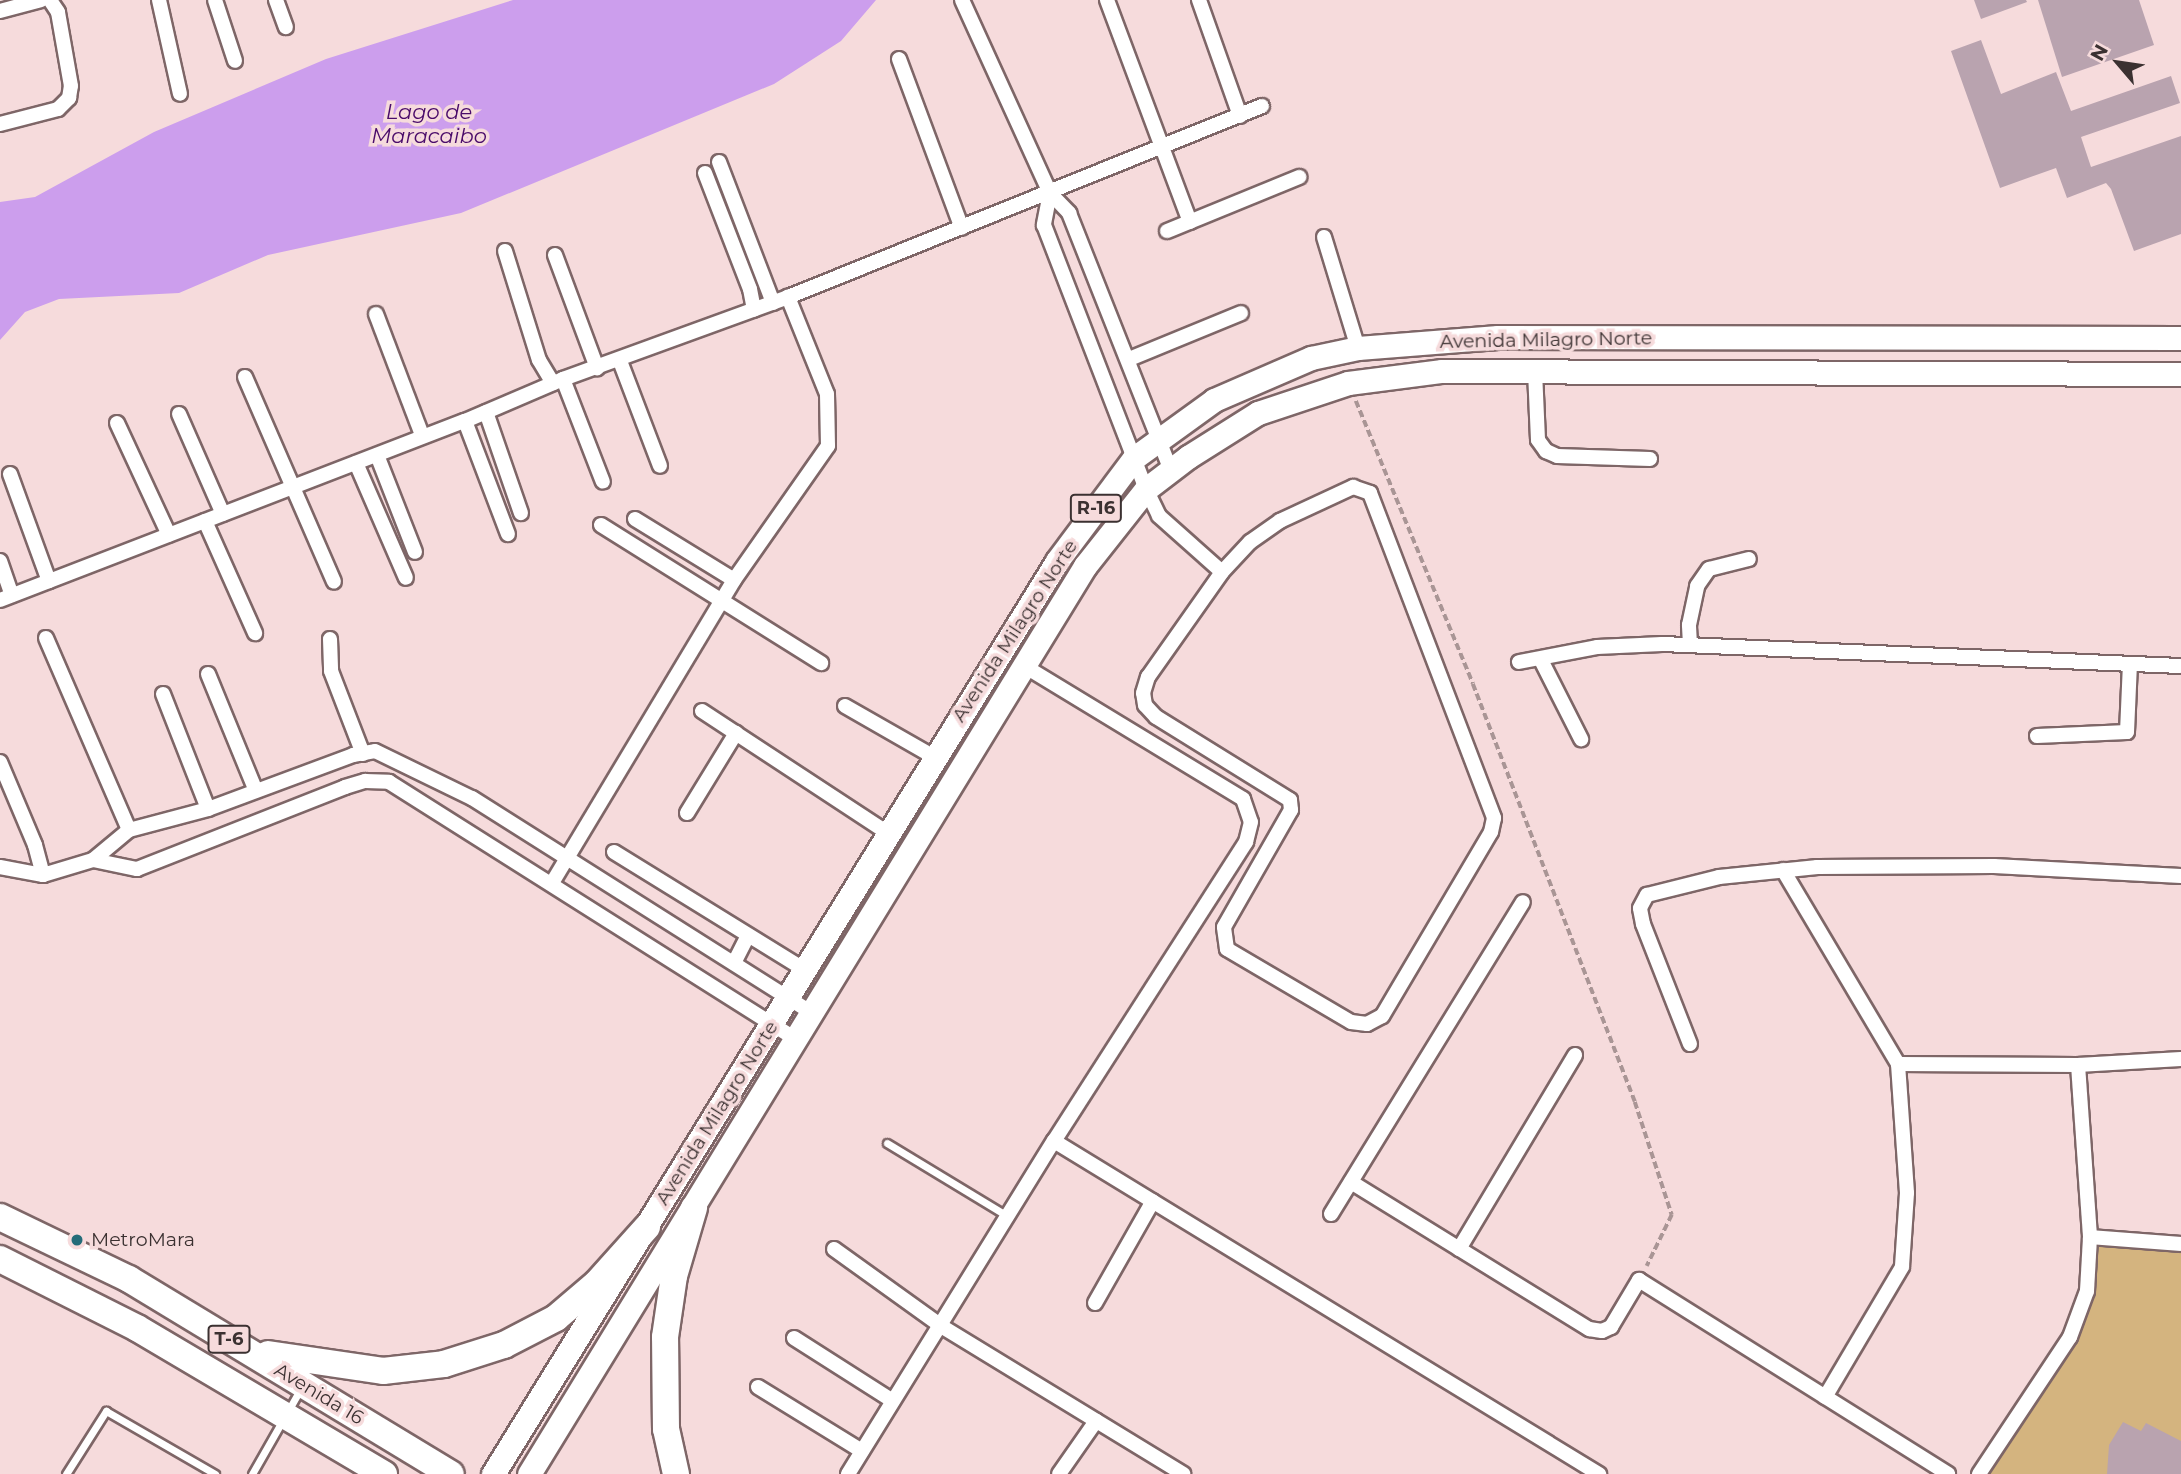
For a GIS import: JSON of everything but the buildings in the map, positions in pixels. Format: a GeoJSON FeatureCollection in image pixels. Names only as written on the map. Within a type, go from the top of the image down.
{"type":"FeatureCollection","features":[{"type":"Feature","properties":{"kind":"highway"},"geometry":{"type":"LineString","coordinates":[[676,1474],[666,1429],[665,1337],[674,1276],[694,1208]]}},
{"type":"Feature","properties":{"kind":"highway","name":"Avenida 16"},"geometry":{"type":"LineString","coordinates":[[0,1217],[129,1279],[451,1474]]}},
{"type":"Feature","properties":{"kind":"highway"},"geometry":{"type":"LineString","coordinates":[[245,1349],[312,1364],[383,1371],[444,1364],[504,1345],[556,1318],[597,1283],[647,1227]]}},
{"type":"Feature","properties":{"kind":"highway","name":"Avenida 16"},"geometry":{"type":"LineString","coordinates":[[0,1259],[138,1328],[384,1474]]}},
{"type":"Feature","properties":{"kind":"main road","name":"Avenida Milagro Norte"},"geometry":{"type":"LineString","coordinates":[[493,1474],[1057,561],[1134,458],[1214,400],[1311,358],[1358,348],[1498,337],[2181,338]]}},
{"type":"Feature","properties":{"kind":"main road"},"geometry":{"type":"LineString","coordinates":[[1962,373],[1964,338]]}},
{"type":"Feature","properties":{"kind":"main road","name":"Avenida Milagro Norte"},"geometry":{"type":"LineString","coordinates":[[529,1474],[694,1208],[1021,664],[1085,566],[1146,489],[1171,470],[1258,414],[1348,383],[1442,370],[2181,374]]}},
{"type":"Feature","properties":{"kind":"street"},"geometry":{"type":"LineString","coordinates":[[0,11],[41,0]]}},
{"type":"Feature","properties":{"kind":"street"},"geometry":{"type":"LineString","coordinates":[[0,124],[58,109],[69,98],[71,86],[58,12],[50,0]]}},
{"type":"Feature","properties":{"kind":"street"},"geometry":{"type":"LineString","coordinates":[[159,0],[180,94]]}},
{"type":"Feature","properties":{"kind":"street"},"geometry":{"type":"LineString","coordinates":[[215,0],[235,61]]}},
{"type":"Feature","properties":{"kind":"street"},"geometry":{"type":"LineString","coordinates":[[276,0],[286,27]]}},
{"type":"Feature","properties":{"kind":"street"},"geometry":{"type":"LineString","coordinates":[[1107,0],[1190,222]]}},
{"type":"Feature","properties":{"kind":"street"},"geometry":{"type":"LineString","coordinates":[[1199,0],[1240,116]]}},
{"type":"Feature","properties":{"kind":"street"},"geometry":{"type":"LineString","coordinates":[[962,2],[1050,193],[1069,213],[1162,438],[1171,470]]}},
{"type":"Feature","properties":{"kind":"street"},"geometry":{"type":"LineString","coordinates":[[899,59],[962,228]]}},
{"type":"Feature","properties":{"kind":"street"},"geometry":{"type":"LineString","coordinates":[[0,561],[6,597],[377,455],[422,435],[465,421],[558,381],[620,361],[773,303],[1262,106]]}},
{"type":"Feature","properties":{"kind":"street"},"geometry":{"type":"LineString","coordinates":[[719,162],[773,303]]}},
{"type":"Feature","properties":{"kind":"street"},"geometry":{"type":"LineString","coordinates":[[705,173],[750,289],[754,310]]}},
{"type":"Feature","properties":{"kind":"street"},"geometry":{"type":"LineString","coordinates":[[1167,231],[1299,177]]}},
{"type":"Feature","properties":{"kind":"street"},"geometry":{"type":"LineString","coordinates":[[1050,193],[1044,225],[1146,489],[1159,516],[1222,572]]}},
{"type":"Feature","properties":{"kind":"street"},"geometry":{"type":"LineString","coordinates":[[1324,237],[1358,348]]}},
{"type":"Feature","properties":{"kind":"street"},"geometry":{"type":"LineString","coordinates":[[505,251],[539,360],[558,381],[603,482]]}},
{"type":"Feature","properties":{"kind":"street"},"geometry":{"type":"LineString","coordinates":[[555,255],[597,368]]}},
{"type":"Feature","properties":{"kind":"street"},"geometry":{"type":"LineString","coordinates":[[552,883],[565,856],[722,604],[734,580],[828,446],[827,394],[788,297]]}},
{"type":"Feature","properties":{"kind":"street"},"geometry":{"type":"LineString","coordinates":[[1129,359],[1241,313]]}},
{"type":"Feature","properties":{"kind":"street"},"geometry":{"type":"LineString","coordinates":[[376,314],[422,435]]}},
{"type":"Feature","properties":{"kind":"street"},"geometry":{"type":"LineString","coordinates":[[620,361],[660,466]]}},
{"type":"Feature","properties":{"kind":"street"},"geometry":{"type":"LineString","coordinates":[[1535,371],[1538,440],[1546,451],[1557,456],[1650,459]]}},
{"type":"Feature","properties":{"kind":"street"},"geometry":{"type":"LineString","coordinates":[[245,377],[334,582]]}},
{"type":"Feature","properties":{"kind":"street"},"geometry":{"type":"LineString","coordinates":[[486,412],[521,513]]}},
{"type":"Feature","properties":{"kind":"street"},"geometry":{"type":"LineString","coordinates":[[179,414],[223,514]]}},
{"type":"Feature","properties":{"kind":"street"},"geometry":{"type":"LineString","coordinates":[[465,421],[508,534]]}},
{"type":"Feature","properties":{"kind":"street"},"geometry":{"type":"LineString","coordinates":[[117,423],[169,535]]}},
{"type":"Feature","properties":{"kind":"street"},"geometry":{"type":"LineString","coordinates":[[377,455],[415,552]]}},
{"type":"Feature","properties":{"kind":"street"},"geometry":{"type":"LineString","coordinates":[[356,463],[406,578]]}},
{"type":"Feature","properties":{"kind":"street"},"geometry":{"type":"LineString","coordinates":[[9,474],[49,581]]}},
{"type":"Feature","properties":{"kind":"street"},"geometry":{"type":"LineString","coordinates":[[1353,486],[1370,493],[1494,818],[1491,832],[1382,1016],[1367,1024],[1352,1022],[1227,949],[1224,927],[1291,810],[1290,800],[1156,717],[1145,705],[1147,677],[1222,572],[1280,521],[1353,486]]}},
{"type":"Feature","properties":{"kind":"street"},"geometry":{"type":"LineString","coordinates":[[635,519],[734,580]]}},
{"type":"Feature","properties":{"kind":"street"},"geometry":{"type":"LineString","coordinates":[[205,521],[255,633]]}},
{"type":"Feature","properties":{"kind":"street"},"geometry":{"type":"LineString","coordinates":[[601,526],[722,604],[821,663]]}},
{"type":"Feature","properties":{"kind":"street"},"geometry":{"type":"LineString","coordinates":[[1690,645],[1689,625],[1697,586],[1709,569],[1749,559]]}},
{"type":"Feature","properties":{"kind":"street"},"geometry":{"type":"LineString","coordinates":[[46,638],[129,830]]}},
{"type":"Feature","properties":{"kind":"street"},"geometry":{"type":"LineString","coordinates":[[330,639],[331,671],[363,754]]}},
{"type":"Feature","properties":{"kind":"street"},"geometry":{"type":"LineString","coordinates":[[1519,662],[1541,660],[1597,647],[1690,645],[2181,666]]}},
{"type":"Feature","properties":{"kind":"street"},"geometry":{"type":"LineString","coordinates":[[1541,660],[1581,739]]}},
{"type":"Feature","properties":{"kind":"street"},"geometry":{"type":"LineString","coordinates":[[848,1474],[1054,1141],[1246,842],[1251,822],[1243,799],[1021,664]]}},
{"type":"Feature","properties":{"kind":"street"},"geometry":{"type":"LineString","coordinates":[[2037,736],[2127,732],[2130,664]]}},
{"type":"Feature","properties":{"kind":"street"},"geometry":{"type":"LineString","coordinates":[[208,674],[256,791]]}},
{"type":"Feature","properties":{"kind":"street"},"geometry":{"type":"LineString","coordinates":[[163,694],[208,809]]}},
{"type":"Feature","properties":{"kind":"street"},"geometry":{"type":"LineString","coordinates":[[845,706],[934,757]]}},
{"type":"Feature","properties":{"kind":"street"},"geometry":{"type":"LineString","coordinates":[[702,711],[888,833]]}},
{"type":"Feature","properties":{"kind":"street"},"geometry":{"type":"LineString","coordinates":[[687,813],[736,733]]}},
{"type":"Feature","properties":{"kind":"street"},"geometry":{"type":"LineString","coordinates":[[0,867],[43,875],[93,860],[129,830],[208,809],[375,751],[395,758],[472,798],[812,1013]]}},
{"type":"Feature","properties":{"kind":"street"},"geometry":{"type":"LineString","coordinates":[[0,762],[35,845],[43,875]]}},
{"type":"Feature","properties":{"kind":"street"},"geometry":{"type":"LineString","coordinates":[[93,860],[138,869],[365,781],[390,782],[796,1039]]}},
{"type":"Feature","properties":{"kind":"street"},"geometry":{"type":"LineString","coordinates":[[614,852],[806,970]]}},
{"type":"Feature","properties":{"kind":"street"},"geometry":{"type":"LineString","coordinates":[[1690,1044],[1643,924],[1642,901],[1647,895],[1719,877],[1783,870],[1994,866],[2181,876]]}},
{"type":"Feature","properties":{"kind":"street"},"geometry":{"type":"LineString","coordinates":[[1783,870],[1898,1063],[1908,1193],[1902,1267],[1825,1397]]}},
{"type":"Feature","properties":{"kind":"street"},"geometry":{"type":"LineString","coordinates":[[1331,1214],[1523,902]]}},
{"type":"Feature","properties":{"kind":"street"},"geometry":{"type":"LineString","coordinates":[[734,963],[748,936]]}},
{"type":"Feature","properties":{"kind":"street"},"geometry":{"type":"LineString","coordinates":[[1459,1249],[1575,1055]]}},
{"type":"Feature","properties":{"kind":"street"},"geometry":{"type":"LineString","coordinates":[[1898,1063],[2078,1065],[2181,1059]]}},
{"type":"Feature","properties":{"kind":"street"},"geometry":{"type":"LineString","coordinates":[[1979,1474],[2070,1337],[2087,1291],[2090,1237],[2078,1065]]}},
{"type":"Feature","properties":{"kind":"street"},"geometry":{"type":"LineString","coordinates":[[1054,1141],[1599,1474]]}},
{"type":"Feature","properties":{"kind":"street"},"geometry":{"type":"LineString","coordinates":[[1351,1182],[1589,1329],[1602,1331],[1611,1327],[1639,1280],[1948,1474]]}},
{"type":"Feature","properties":{"kind":"street"},"geometry":{"type":"LineString","coordinates":[[1096,1303],[1153,1201]]}},
{"type":"Feature","properties":{"kind":"street"},"geometry":{"type":"LineString","coordinates":[[2090,1237],[2181,1244]]}},
{"type":"Feature","properties":{"kind":"street"},"geometry":{"type":"LineString","coordinates":[[834,1249],[941,1325],[1183,1474]]}},
{"type":"Feature","properties":{"kind":"street"},"geometry":{"type":"LineString","coordinates":[[794,1338],[894,1401]]}},
{"type":"Feature","properties":{"kind":"street"},"geometry":{"type":"LineString","coordinates":[[758,1387],[862,1451]]}},
{"type":"Feature","properties":{"kind":"street"},"geometry":{"type":"LineString","coordinates":[[1059,1474],[1096,1421]]}},
{"type":"Feature","properties":{"kind":"lane"},"geometry":{"type":"LineString","coordinates":[[887,1143],[1009,1216]]}},
{"type":"Feature","properties":{"kind":"lane"},"geometry":{"type":"LineString","coordinates":[[252,1474],[303,1384]]}},
{"type":"Feature","properties":{"kind":"lane"},"geometry":{"type":"LineString","coordinates":[[68,1473],[106,1411],[215,1474]]}},
{"type":"Feature","properties":{"kind":"path"},"geometry":{"type":"LineString","coordinates":[[1348,383],[1473,684],[1635,1102],[1672,1214],[1639,1280]]}},
{"type":"Feature","properties":{"kind":"shaded area"},"geometry":{"type":"Polygon","coordinates":[[[2095,1243],[2181,1249],[2181,1474],[1985,1474],[2074,1340],[2095,1243]]]}},
{"type":"Feature","properties":{"kind":"water","name":"Lago de Maracaibo"},"geometry":{"type":"Polygon","coordinates":[[[513,0],[876,0],[841,41],[774,84],[461,213],[268,255],[179,293],[59,299],[25,312],[0,340],[0,202],[35,197],[154,132],[326,59],[513,0]]]}},
{"type":"Feature","properties":{"kind":"place","name":"MetroMara"},"geometry":{"type":"Point","coordinates":[77,1240]}}]}
